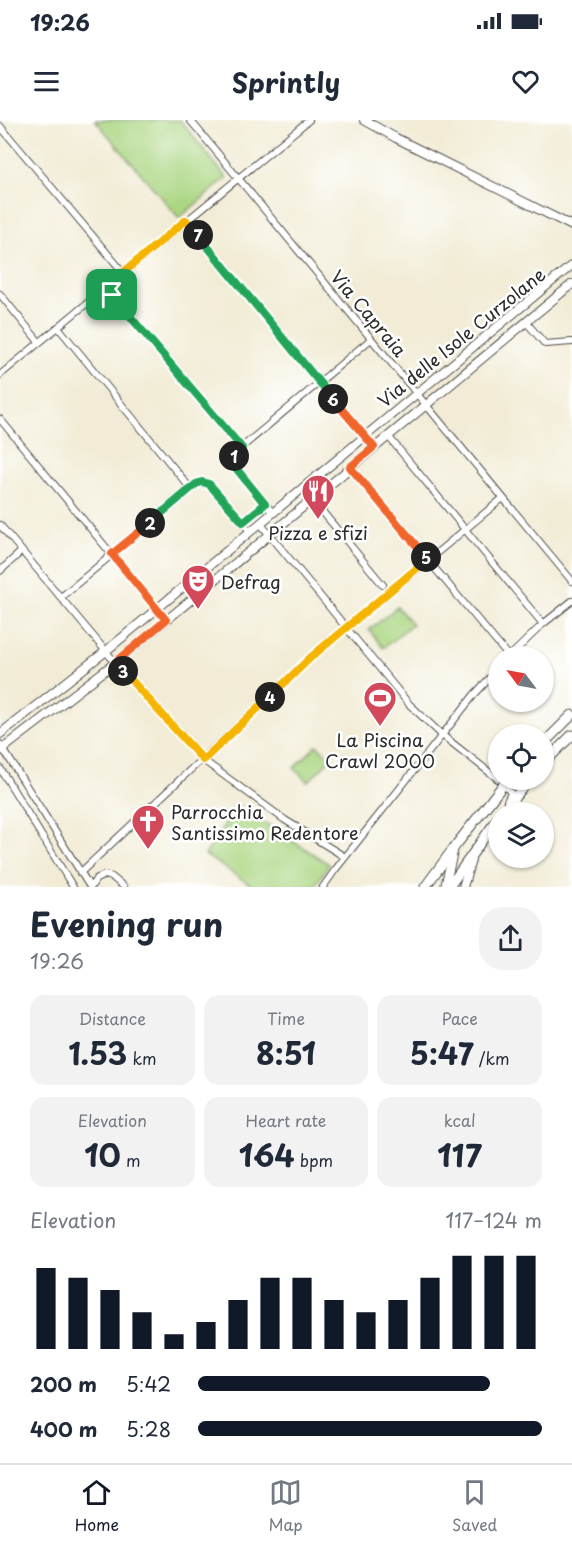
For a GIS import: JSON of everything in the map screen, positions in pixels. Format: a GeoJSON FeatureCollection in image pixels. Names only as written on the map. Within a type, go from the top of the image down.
{"type":"FeatureCollection","features":[{"type":"Feature","properties":{"kind":"main road"},"geometry":{"type":"LineString","coordinates":[[554,733],[572,715]]}},
{"type":"Feature","properties":{"kind":"main road"},"geometry":{"type":"LineString","coordinates":[[554,753],[572,735]]}},
{"type":"Feature","properties":{"kind":"main road"},"geometry":{"type":"LineString","coordinates":[[425,887],[496,790]]}},
{"type":"Feature","properties":{"kind":"main road"},"geometry":{"type":"LineString","coordinates":[[511,802],[521,790]]}},
{"type":"Feature","properties":{"kind":"main road"},"geometry":{"type":"LineString","coordinates":[[447,887],[488,833]]}},
{"type":"Feature","properties":{"kind":"street","name":"Via Capraia"},"geometry":{"type":"LineString","coordinates":[[190,120],[572,581]]}},
{"type":"Feature","properties":{"kind":"street"},"geometry":{"type":"LineString","coordinates":[[0,375],[309,120]]}},
{"type":"Feature","properties":{"kind":"street"},"geometry":{"type":"LineString","coordinates":[[364,120],[572,226]]}},
{"type":"Feature","properties":{"kind":"street"},"geometry":{"type":"LineString","coordinates":[[1,123],[123,272]]}},
{"type":"Feature","properties":{"kind":"street"},"geometry":{"type":"LineString","coordinates":[[186,220],[374,447]]}},
{"type":"Feature","properties":{"kind":"street","name":"Via delle Isole Curzolane"},"geometry":{"type":"LineString","coordinates":[[0,734],[106,651],[572,265]]}},
{"type":"Feature","properties":{"kind":"street","name":"Via delle Isole Curzolane"},"geometry":{"type":"LineString","coordinates":[[1,748],[116,662],[572,284]]}},
{"type":"Feature","properties":{"kind":"street"},"geometry":{"type":"LineString","coordinates":[[106,287],[242,448]]}},
{"type":"Feature","properties":{"kind":"street"},"geometry":{"type":"LineString","coordinates":[[0,294],[39,342]]}},
{"type":"Feature","properties":{"kind":"street"},"geometry":{"type":"LineString","coordinates":[[526,322],[545,344],[572,342]]}},
{"type":"Feature","properties":{"kind":"street"},"geometry":{"type":"LineString","coordinates":[[58,327],[191,489]]}},
{"type":"Feature","properties":{"kind":"street"},"geometry":{"type":"LineString","coordinates":[[272,512],[234,465],[234,456],[371,339]]}},
{"type":"Feature","properties":{"kind":"street"},"geometry":{"type":"LineString","coordinates":[[0,419],[166,620]]}},
{"type":"Feature","properties":{"kind":"street"},"geometry":{"type":"LineString","coordinates":[[388,436],[543,624]]}},
{"type":"Feature","properties":{"kind":"street"},"geometry":{"type":"LineString","coordinates":[[350,467],[500,646]]}},
{"type":"Feature","properties":{"kind":"street"},"geometry":{"type":"LineString","coordinates":[[313,478],[323,490]]}},
{"type":"Feature","properties":{"kind":"street"},"geometry":{"type":"LineString","coordinates":[[61,597],[200,482],[209,484],[250,531]]}},
{"type":"Feature","properties":{"kind":"street"},"geometry":{"type":"LineString","coordinates":[[80,873],[310,658],[502,498]]}},
{"type":"Feature","properties":{"kind":"street"},"geometry":{"type":"LineString","coordinates":[[312,499],[383,585]]}},
{"type":"Feature","properties":{"kind":"street"},"geometry":{"type":"LineString","coordinates":[[243,522],[265,504]]}},
{"type":"Feature","properties":{"kind":"street"},"geometry":{"type":"LineString","coordinates":[[260,523],[409,704],[442,735],[488,770]]}},
{"type":"Feature","properties":{"kind":"street"},"geometry":{"type":"LineString","coordinates":[[0,525],[106,651],[203,760],[274,813],[345,857]]}},
{"type":"Feature","properties":{"kind":"street"},"geometry":{"type":"LineString","coordinates":[[0,571],[22,551]]}},
{"type":"Feature","properties":{"kind":"street"},"geometry":{"type":"LineString","coordinates":[[520,646],[572,601]]}},
{"type":"Feature","properties":{"kind":"street"},"geometry":{"type":"LineString","coordinates":[[324,887],[345,857],[442,735],[488,681]]}},
{"type":"Feature","properties":{"kind":"street"},"geometry":{"type":"LineString","coordinates":[[1,748],[10,758],[90,887],[100,876],[110,876],[124,887]]}},
{"type":"Feature","properties":{"kind":"street"},"geometry":{"type":"LineString","coordinates":[[10,758],[0,766],[73,887]]}},
{"type":"Feature","properties":{"kind":"street"},"geometry":{"type":"LineString","coordinates":[[447,887],[448,866],[456,845]]}},
{"type":"Feature","properties":{"kind":"street"},"geometry":{"type":"LineString","coordinates":[[463,887],[474,853]]}},
{"type":"Feature","properties":{"kind":"green space"},"geometry":{"type":"Polygon","coordinates":[[[95,120],[180,120],[227,178],[179,218],[95,120]]]}},
{"type":"Feature","properties":{"kind":"green space"},"geometry":{"type":"Polygon","coordinates":[[[397,607],[412,624],[383,648],[369,630],[397,607]]]}},
{"type":"Feature","properties":{"kind":"green space"},"geometry":{"type":"Polygon","coordinates":[[[317,745],[331,758],[308,782],[294,768],[317,745]]]}},
{"type":"Feature","properties":{"kind":"green space"},"geometry":{"type":"Polygon","coordinates":[[[237,805],[329,864],[314,887],[254,887],[205,855],[237,805]]]}},
{"type":"Feature","properties":{"kind":"place","name":"Pizza e sfizi"},"geometry":{"type":"Point","coordinates":[318,520]}},
{"type":"Feature","properties":{"kind":"place","name":"Defrag"},"geometry":{"type":"Point","coordinates":[198,610]}},
{"type":"Feature","properties":{"kind":"place","name":"La Piscina Crawl 2000"},"geometry":{"type":"Point","coordinates":[380,727]}},
{"type":"Feature","properties":{"kind":"place","name":"Parrocchia Santissimo Redentore"},"geometry":{"type":"Point","coordinates":[148,850]}},
{"type":"Feature","properties":{"kind":"route"},"geometry":{"type":"LineString","coordinates":[[186,220],[374,447],[350,467],[428,559],[310,658],[203,760],[116,662],[166,620],[112,554],[200,482],[209,484],[243,522],[265,504],[234,465],[235,453],[242,448],[112,295],[106,287],[186,220]]}}]}
